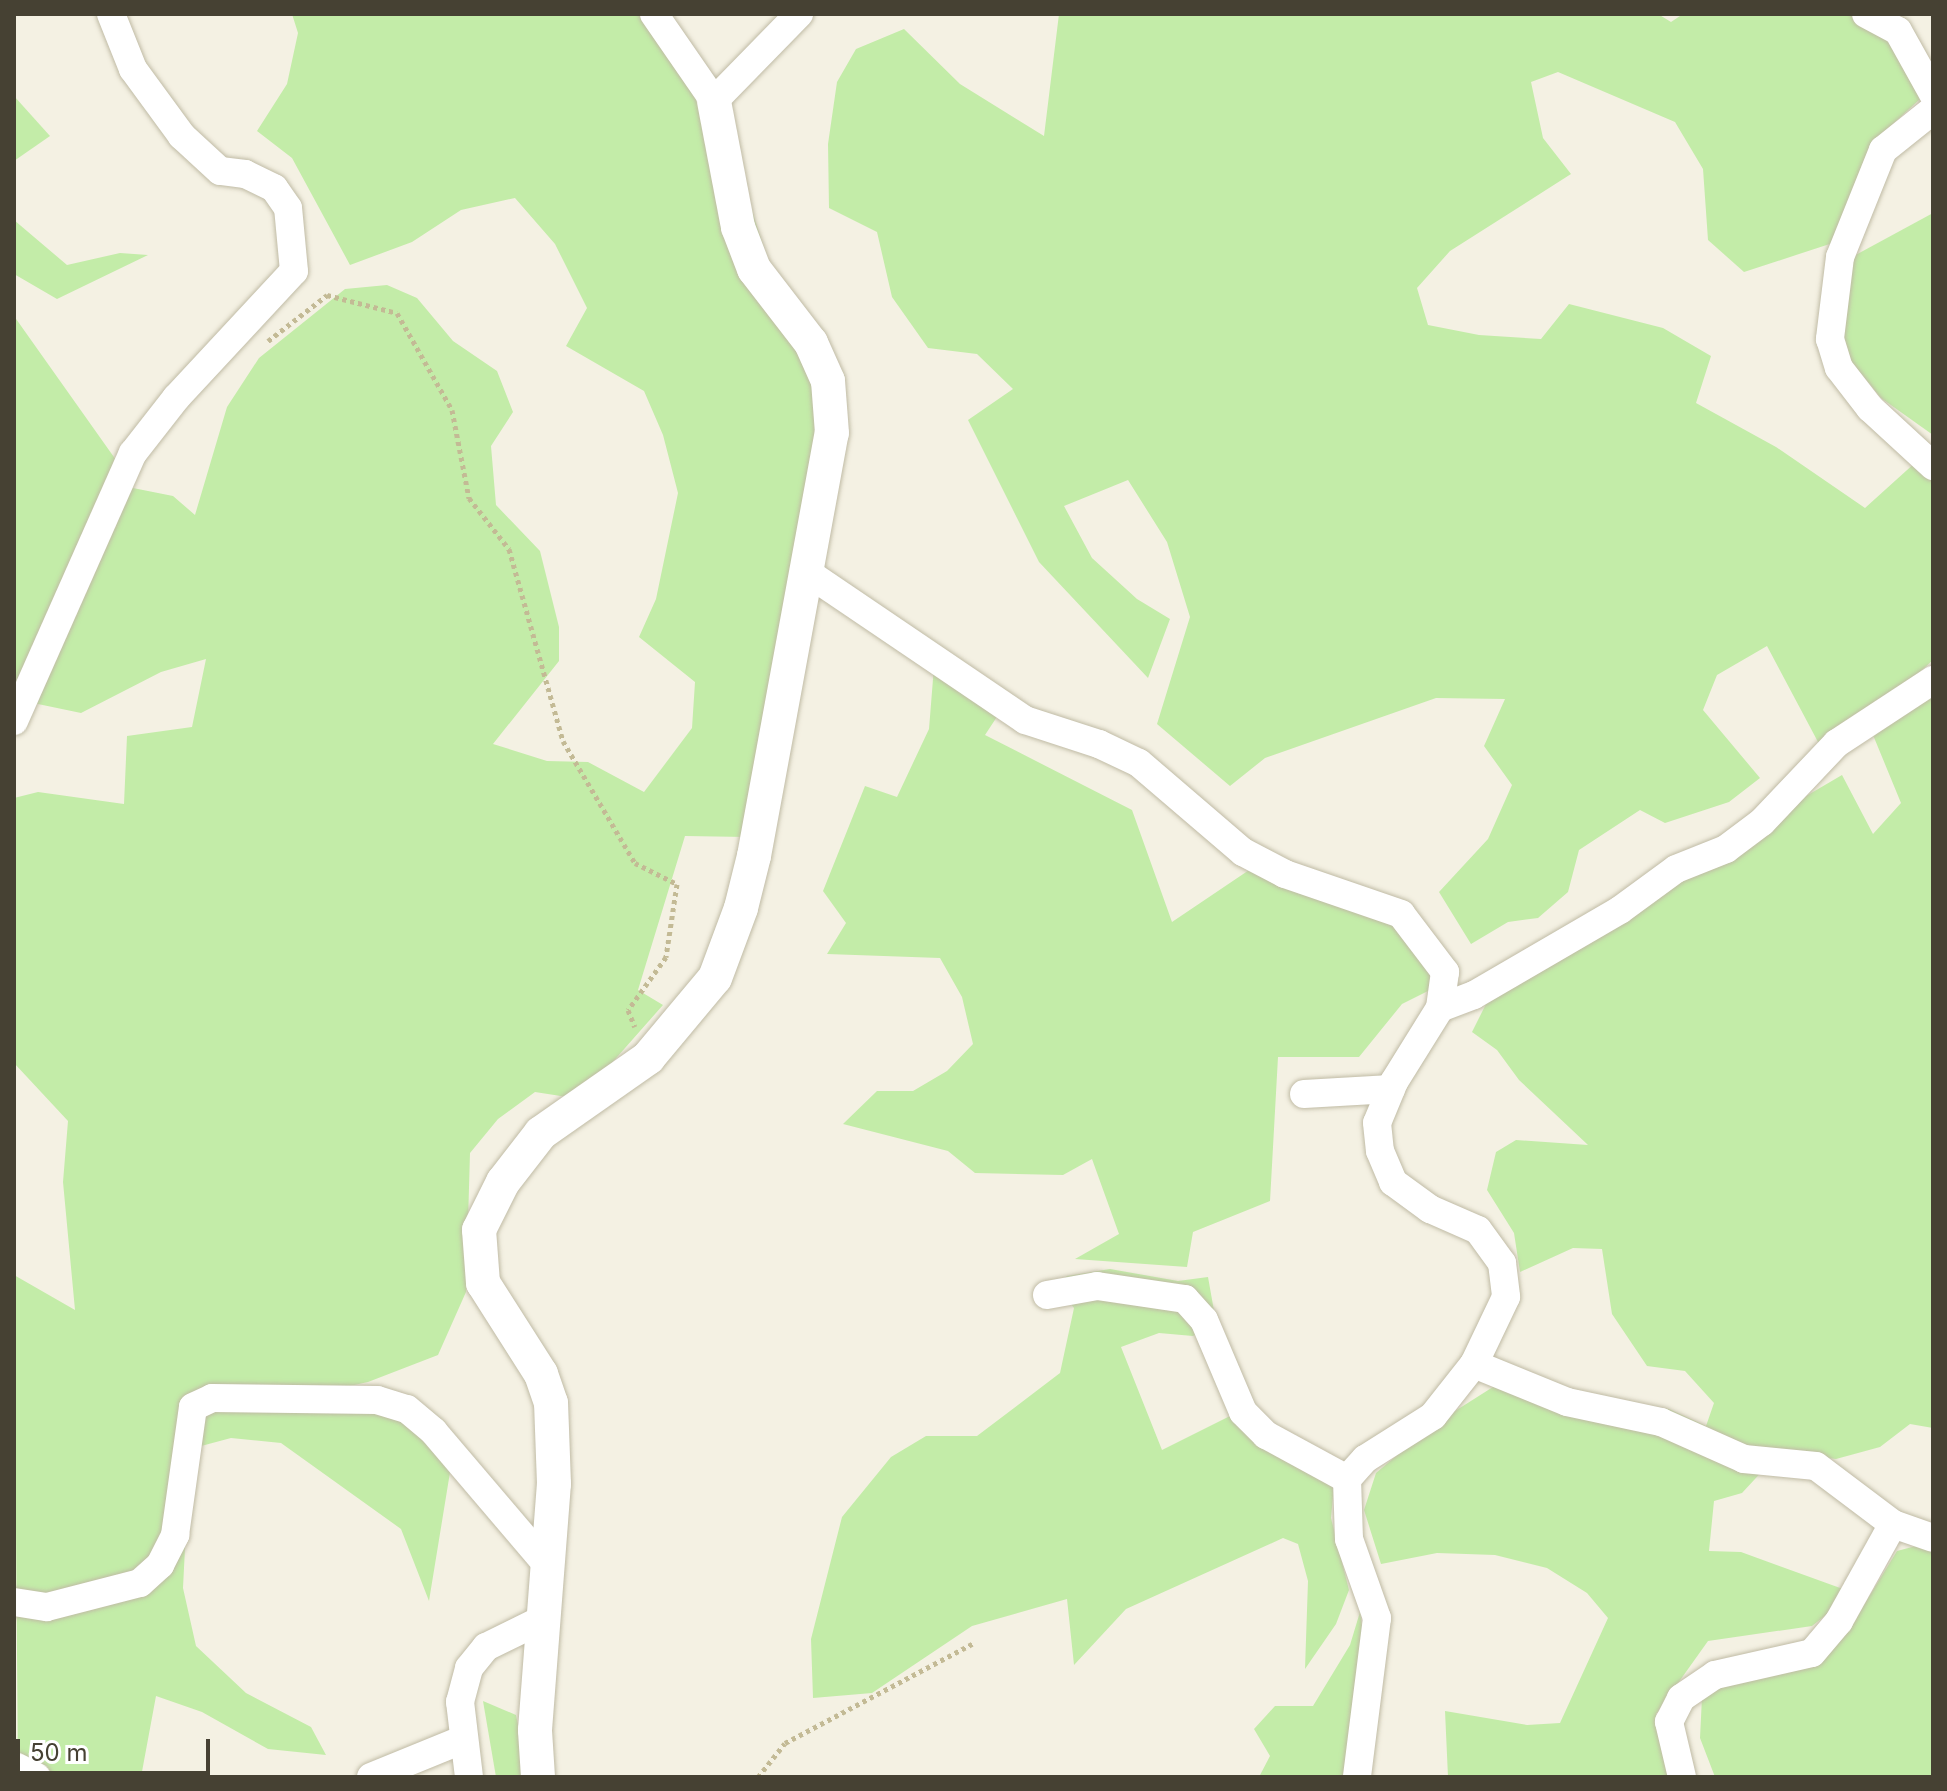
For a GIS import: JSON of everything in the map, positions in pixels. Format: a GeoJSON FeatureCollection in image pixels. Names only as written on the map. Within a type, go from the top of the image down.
{"type":"FeatureCollection","features":[{"type":"Feature","properties":{"kind":"street"},"geometry":{"type":"LineString","coordinates":[[14,721],[133,453],[176,398],[294,271],[288,208],[274,188],[245,174],[220,171],[182,136],[133,69],[111,14]]}},
{"type":"Feature","properties":{"kind":"street"},"geometry":{"type":"LineString","coordinates":[[538,1777],[535,1730],[541,1620],[554,1484],[551,1403],[541,1374],[483,1283],[479,1230],[503,1182],[541,1133],[648,1058],[715,978],[741,908],[808,573],[832,433],[828,381],[811,343],[754,269],[738,227],[714,101],[654,14]]}},
{"type":"Feature","properties":{"kind":"street"},"geometry":{"type":"LineString","coordinates":[[714,101],[799,14]]}},
{"type":"Feature","properties":{"kind":"street"},"geometry":{"type":"LineString","coordinates":[[1866,14],[1898,31],[1933,94]]}},
{"type":"Feature","properties":{"kind":"street"},"geometry":{"type":"LineString","coordinates":[[1933,110],[1883,150],[1840,257],[1830,339],[1839,368],[1870,408],[1933,466]]}},
{"type":"Feature","properties":{"kind":"street"},"geometry":{"type":"LineString","coordinates":[[808,573],[1025,720],[1099,744],[1139,763],[1243,852],[1285,874],[1401,914],[1445,972],[1440,1008],[1391,1089],[1377,1123],[1380,1151],[1393,1182],[1430,1209],[1478,1230],[1502,1263],[1506,1297],[1474,1364],[1433,1416],[1365,1459],[1347,1479],[1349,1539],[1377,1618],[1357,1777]]}},
{"type":"Feature","properties":{"kind":"street"},"geometry":{"type":"LineString","coordinates":[[1440,1008],[1474,995],[1607,918],[1676,869],[1726,849],[1762,822],[1837,743],[1933,680]]}},
{"type":"Feature","properties":{"kind":"street"},"geometry":{"type":"LineString","coordinates":[[1304,1094],[1391,1089]]}},
{"type":"Feature","properties":{"kind":"street"},"geometry":{"type":"LineString","coordinates":[[1047,1295],[1097,1286],[1185,1299],[1204,1320],[1243,1412],[1266,1435],[1347,1479]]}},
{"type":"Feature","properties":{"kind":"street"},"geometry":{"type":"LineString","coordinates":[[1474,1364],[1567,1402],[1661,1422],[1744,1459],[1816,1466],[1893,1524],[1933,1538]]}},
{"type":"Feature","properties":{"kind":"street"},"geometry":{"type":"LineString","coordinates":[[14,1602],[47,1607],[127,1587],[140,1583],[160,1565],[175,1535],[193,1407],[212,1398],[377,1400],[407,1409],[434,1432],[547,1565]]}},
{"type":"Feature","properties":{"kind":"street"},"geometry":{"type":"LineString","coordinates":[[1682,1777],[1669,1722],[1681,1698],[1715,1675],[1812,1653],[1839,1621],[1893,1524]]}},
{"type":"Feature","properties":{"kind":"street"},"geometry":{"type":"LineString","coordinates":[[469,1777],[460,1702],[469,1668],[486,1647],[541,1620]]}},
{"type":"Feature","properties":{"kind":"street"},"geometry":{"type":"LineString","coordinates":[[371,1777],[464,1739]]}},
{"type":"Feature","properties":{"kind":"path"},"geometry":{"type":"LineString","coordinates":[[266,343],[327,295],[397,313],[452,410],[469,498],[509,549],[563,741],[635,863],[677,884],[666,957],[628,1010],[648,1058]]}},
{"type":"Feature","properties":{"kind":"path"},"geometry":{"type":"LineString","coordinates":[[758,1777],[785,1743],[972,1644]]}},
{"type":"Feature","properties":{"kind":"green space"},"geometry":{"type":"Polygon","coordinates":[[[292,14],[646,14],[732,148],[788,323],[827,392],[747,837],[685,836],[638,990],[663,1005],[580,1099],[535,1092],[498,1119],[470,1153],[466,1292],[438,1355],[368,1382],[327,1391],[444,1421],[453,1454],[429,1601],[401,1529],[281,1443],[231,1438],[190,1449],[183,1588],[196,1646],[246,1693],[311,1727],[326,1755],[268,1749],[202,1712],[156,1696],[141,1777],[18,1777],[14,1275],[75,1310],[63,1182],[68,1121],[14,1063],[14,798],[38,792],[124,804],[127,736],[192,727],[206,659],[161,672],[81,713],[14,699],[14,316],[116,460],[113,484],[173,496],[195,515],[227,407],[259,358],[345,289],[387,285],[417,298],[453,341],[497,371],[513,412],[491,446],[496,505],[540,551],[559,627],[559,661],[493,744],[547,761],[588,762],[644,792],[692,728],[695,682],[639,637],[656,599],[678,493],[663,435],[644,391],[566,346],[587,308],[555,244],[515,198],[461,210],[412,242],[350,265],[292,158],[257,131],[287,84],[298,33],[292,14]]]}},
{"type":"Feature","properties":{"kind":"green space"},"geometry":{"type":"Polygon","coordinates":[[[1059,14],[1658,14],[1671,22],[1683,14],[1859,14],[1874,22],[1932,88],[1882,134],[1845,239],[1744,272],[1708,240],[1703,169],[1675,122],[1558,72],[1531,82],[1543,138],[1571,174],[1450,251],[1417,288],[1428,325],[1479,335],[1541,339],[1569,304],[1663,328],[1711,356],[1696,403],[1776,447],[1865,508],[1927,452],[1933,458],[1933,660],[1826,757],[1767,646],[1717,675],[1703,710],[1760,778],[1729,802],[1665,823],[1640,810],[1579,850],[1568,892],[1538,918],[1508,922],[1471,944],[1439,892],[1488,839],[1512,785],[1484,746],[1505,699],[1436,698],[1265,758],[1230,786],[1157,724],[1190,617],[1167,542],[1128,480],[1064,506],[1092,558],[1137,599],[1170,619],[1148,678],[1039,562],[968,420],[1013,389],[977,354],[928,348],[892,297],[877,232],[829,208],[828,144],[837,82],[856,49],[904,29],[960,84],[1044,136],[1059,14]]]}},
{"type":"Feature","properties":{"kind":"green space"},"geometry":{"type":"Polygon","coordinates":[[[14,96],[50,136],[14,161],[14,96]]]}},
{"type":"Feature","properties":{"kind":"green space"},"geometry":{"type":"Polygon","coordinates":[[[1933,213],[1933,435],[1881,398],[1840,348],[1839,264],[1933,213]]]}},
{"type":"Feature","properties":{"kind":"green space"},"geometry":{"type":"Polygon","coordinates":[[[14,220],[67,265],[120,253],[148,255],[57,299],[14,274],[14,220]]]}},
{"type":"Feature","properties":{"kind":"green space"},"geometry":{"type":"Polygon","coordinates":[[[935,654],[1008,700],[985,735],[1132,810],[1172,922],[1264,860],[1412,914],[1438,986],[1402,1004],[1359,1057],[1278,1057],[1270,1201],[1193,1232],[1187,1267],[1075,1259],[1119,1234],[1092,1159],[1063,1175],[975,1173],[948,1151],[843,1124],[877,1091],[913,1091],[947,1071],[973,1044],[962,997],[940,958],[827,954],[846,923],[823,891],[865,786],[897,797],[929,729],[935,654]]]}},
{"type":"Feature","properties":{"kind":"green space"},"geometry":{"type":"Polygon","coordinates":[[[1933,687],[1933,1428],[1910,1424],[1880,1447],[1836,1459],[1780,1452],[1742,1493],[1714,1501],[1709,1551],[1741,1552],[1854,1593],[1812,1626],[1708,1641],[1656,1714],[1675,1777],[1448,1777],[1445,1711],[1527,1725],[1560,1723],[1608,1618],[1587,1593],[1547,1568],[1495,1555],[1437,1553],[1381,1564],[1364,1510],[1376,1473],[1433,1425],[1493,1387],[1669,1409],[1706,1426],[1714,1403],[1685,1371],[1647,1366],[1612,1314],[1602,1249],[1573,1248],[1520,1272],[1514,1233],[1487,1190],[1496,1152],[1516,1140],[1588,1145],[1519,1080],[1497,1050],[1472,1032],[1500,976],[1842,775],[1873,834],[1901,803],[1873,735],[1933,687]]]}},
{"type":"Feature","properties":{"kind":"green space"},"geometry":{"type":"Polygon","coordinates":[[[1110,1269],[1178,1281],[1208,1277],[1216,1322],[1193,1336],[1159,1333],[1121,1347],[1162,1450],[1246,1408],[1334,1485],[1331,1518],[1349,1590],[1336,1624],[1305,1669],[1308,1581],[1298,1544],[1283,1538],[1126,1609],[1074,1665],[1067,1599],[972,1626],[872,1693],[813,1698],[811,1639],[842,1517],[891,1457],[926,1436],[977,1436],[1060,1373],[1074,1308],[1056,1284],[1067,1276],[1110,1269]]]}},
{"type":"Feature","properties":{"kind":"green space"},"geometry":{"type":"Polygon","coordinates":[[[1933,1505],[1933,1777],[1715,1777],[1700,1738],[1702,1697],[1738,1672],[1812,1650],[1859,1613],[1897,1551],[1931,1542],[1933,1505]]]}},
{"type":"Feature","properties":{"kind":"green space"},"geometry":{"type":"Polygon","coordinates":[[[1360,1612],[1368,1673],[1347,1777],[1259,1777],[1270,1756],[1254,1729],[1275,1706],[1313,1706],[1350,1645],[1360,1612]]]}},
{"type":"Feature","properties":{"kind":"green space"},"geometry":{"type":"Polygon","coordinates":[[[483,1701],[516,1715],[529,1777],[496,1777],[483,1701]]]}}]}
